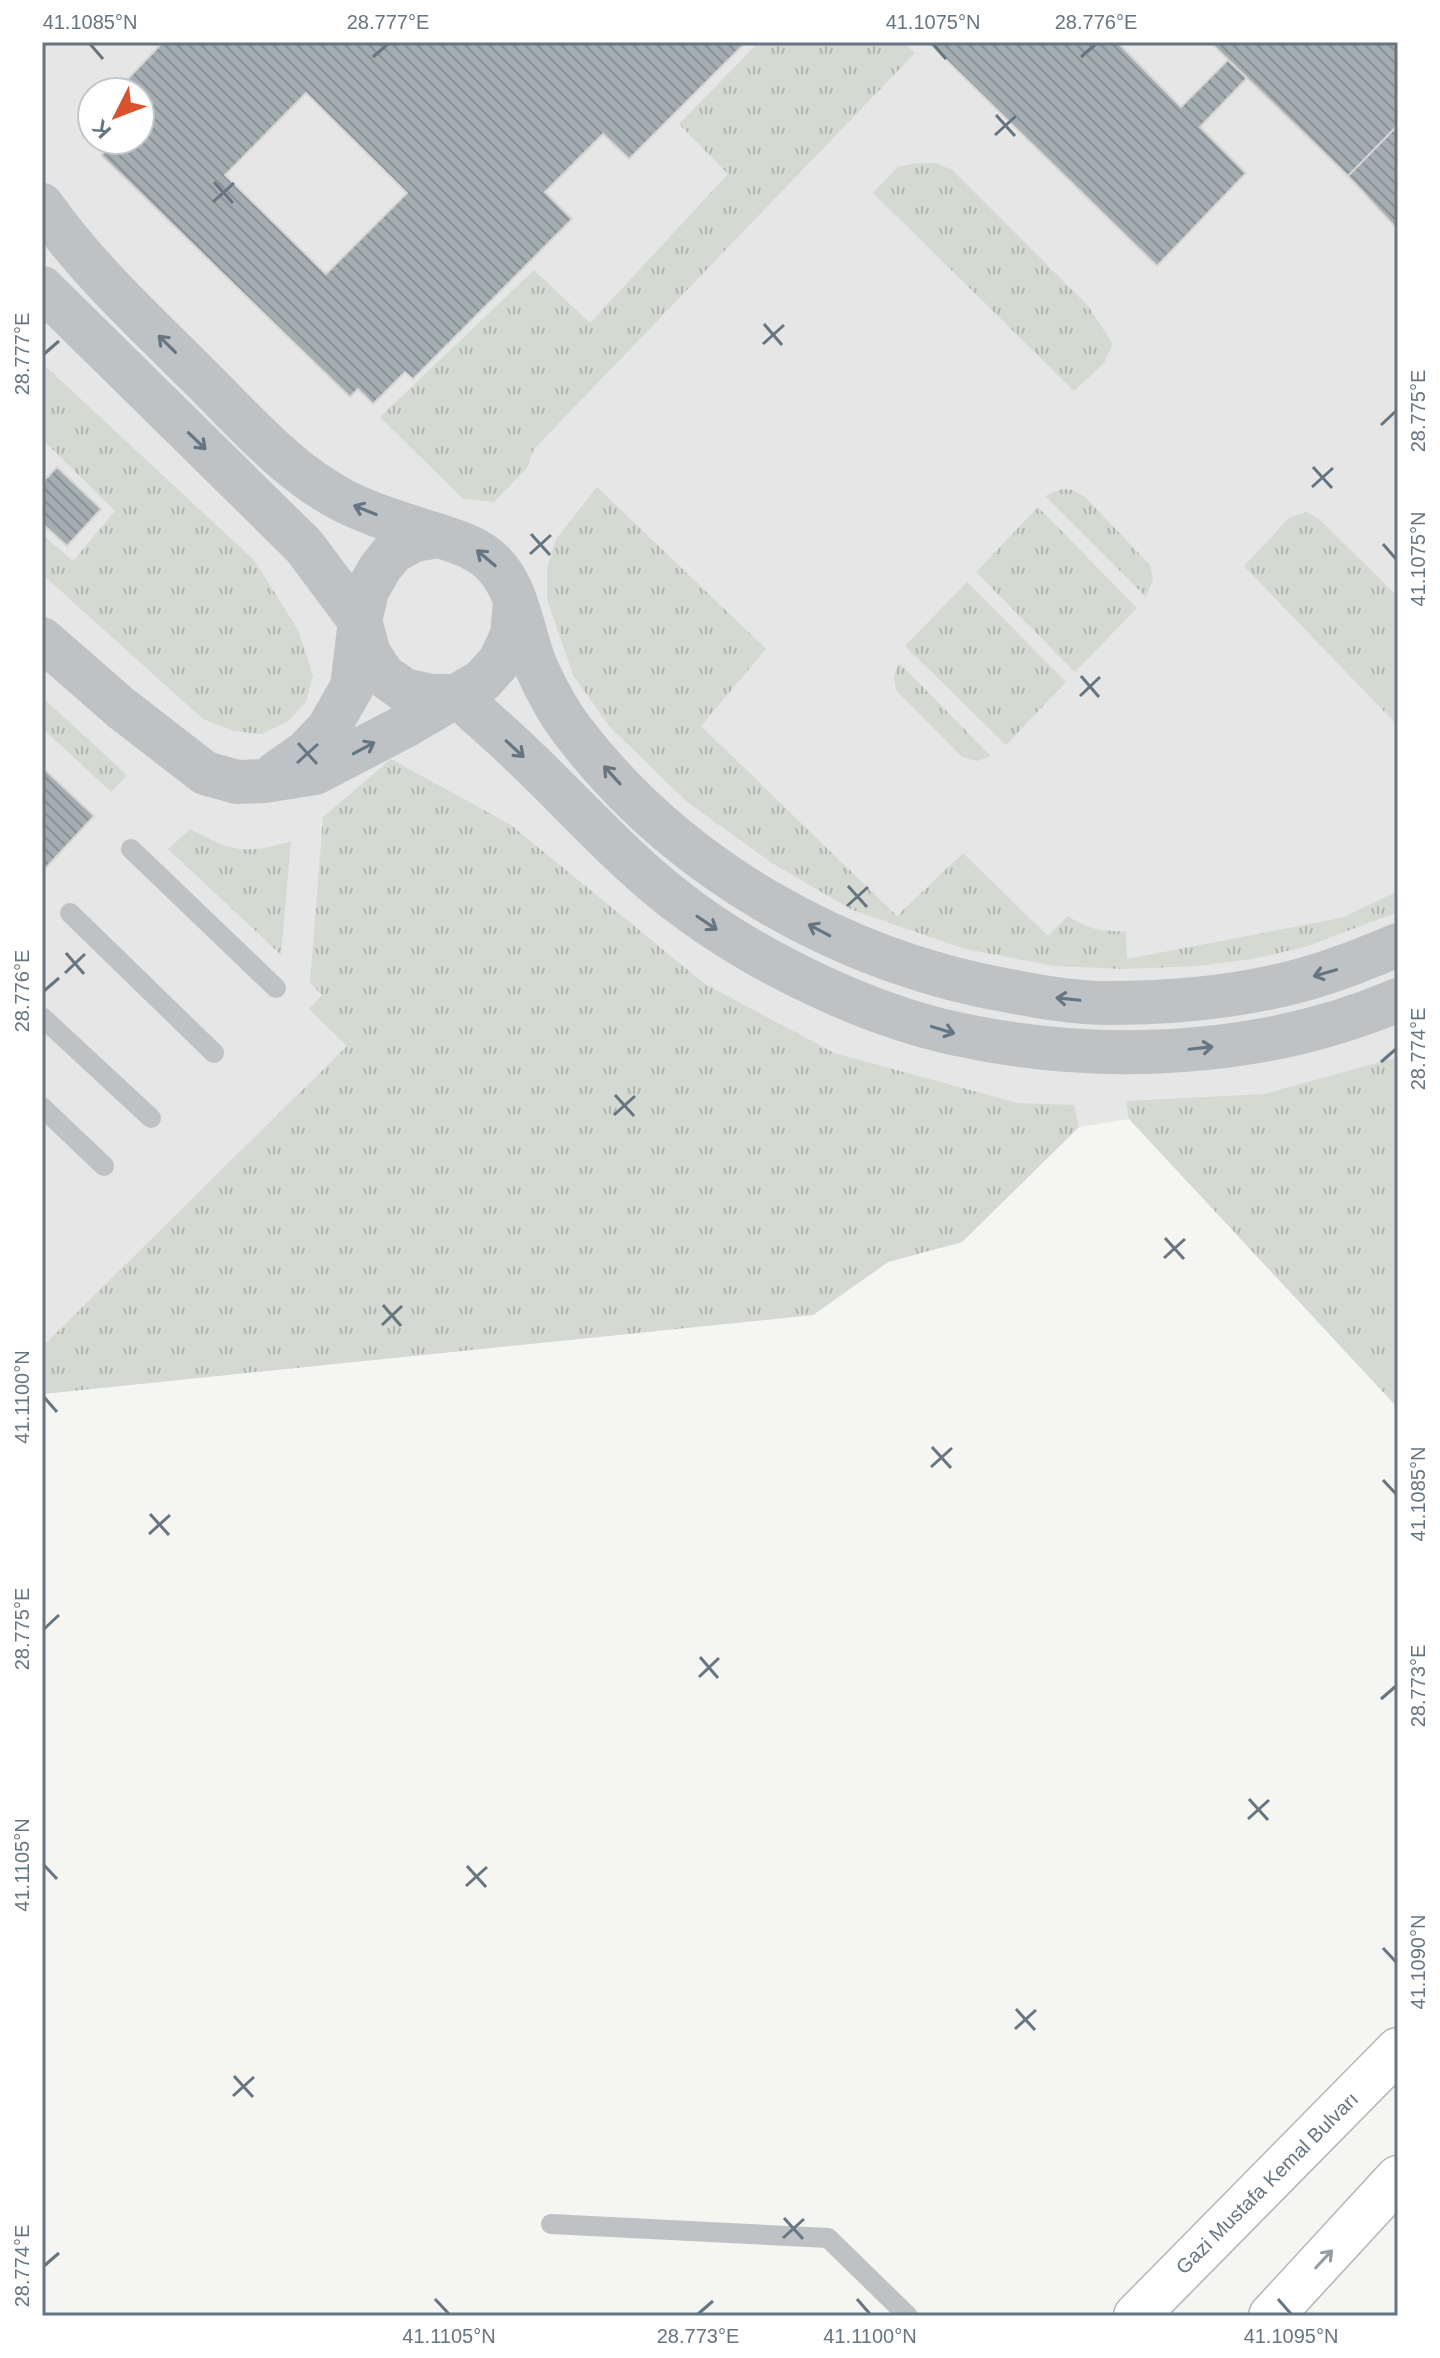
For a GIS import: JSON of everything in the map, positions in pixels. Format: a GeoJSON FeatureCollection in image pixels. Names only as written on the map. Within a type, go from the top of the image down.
{"type":"FeatureCollection","features":[{"type":"Feature","properties":{"kind":"highway","name":"Gazi Mustafa Kemal Bulvarı"},"geometry":{"type":"LineString","coordinates":[[1136,2316],[1398,2050]]}},
{"type":"Feature","properties":{"kind":"highway"},"geometry":{"type":"LineString","coordinates":[[1271,2316],[1398,2178]]}},
{"type":"Feature","properties":{"kind":"street"},"geometry":{"type":"LineString","coordinates":[[42,205],[68,242],[101,278],[285,462],[343,500],[469,545],[490,560],[507,581],[538,673],[571,729],[617,782],[677,838],[780,909],[834,938],[903,964],[970,984],[1040,997],[1106,1003],[1226,994],[1291,983],[1344,968],[1398,945]]}},
{"type":"Feature","properties":{"kind":"street"},"geometry":{"type":"LineString","coordinates":[[42,288],[315,559],[360,621],[369,653],[383,675],[404,690],[431,696],[458,696],[615,849],[690,912],[781,969],[849,999],[954,1034],[1008,1043],[1135,1052],[1233,1045],[1306,1030],[1370,1012],[1398,1000]]}},
{"type":"Feature","properties":{"kind":"street"},"geometry":{"type":"LineString","coordinates":[[264,781],[306,752],[328,729],[352,687],[367,591],[393,552],[414,540],[439,536]]}},
{"type":"Feature","properties":{"kind":"street"},"geometry":{"type":"LineString","coordinates":[[42,639],[121,708],[205,773],[237,782],[264,781],[315,773],[482,681],[500,661],[512,635],[515,601]]}},
{"type":"Feature","properties":{"kind":"lane"},"geometry":{"type":"LineString","coordinates":[[131,849],[276,988]]}},
{"type":"Feature","properties":{"kind":"lane"},"geometry":{"type":"LineString","coordinates":[[70,913],[214,1053]]}},
{"type":"Feature","properties":{"kind":"lane"},"geometry":{"type":"LineString","coordinates":[[42,1017],[151,1118]]}},
{"type":"Feature","properties":{"kind":"lane"},"geometry":{"type":"LineString","coordinates":[[42,1107],[104,1166]]}},
{"type":"Feature","properties":{"kind":"lane"},"geometry":{"type":"LineString","coordinates":[[551,2224],[828,2238],[908,2316]]}},
{"type":"Feature","properties":{"kind":"shaded area"},"geometry":{"type":"Polygon","coordinates":[[[42,42],[1398,42],[1398,1408],[1129,1119],[1079,1127],[962,1242],[888,1262],[813,1315],[42,1394],[42,42]]]}},
{"type":"Feature","properties":{"kind":"green space"},"geometry":{"type":"Polygon","coordinates":[[[759,42],[904,42],[915,53],[534,449],[527,468],[494,502],[463,499],[380,417],[534,270],[590,323],[728,174],[679,124],[759,42]]]}},
{"type":"Feature","properties":{"kind":"green space"},"geometry":{"type":"Polygon","coordinates":[[[935,163],[952,170],[1088,306],[1113,344],[1104,363],[1074,391],[873,193],[898,167],[935,163]]]}},
{"type":"Feature","properties":{"kind":"green space"},"geometry":{"type":"Polygon","coordinates":[[[42,363],[254,560],[298,630],[313,676],[306,702],[287,722],[261,734],[233,731],[203,719],[42,574],[42,534],[73,561],[115,511],[42,439],[42,363]]]}},
{"type":"Feature","properties":{"kind":"green space"},"geometry":{"type":"Polygon","coordinates":[[[597,487],[766,649],[701,726],[897,916],[963,853],[1048,936],[1068,916],[1095,929],[1126,931],[1127,959],[1341,918],[1398,891],[1398,912],[1305,947],[1253,959],[1197,966],[1125,969],[1054,966],[965,949],[852,910],[772,863],[687,802],[610,727],[573,675],[547,599],[547,568],[556,539],[597,487]]]}},
{"type":"Feature","properties":{"kind":"green space"},"geometry":{"type":"Polygon","coordinates":[[[1062,489],[1084,496],[1150,565],[1153,579],[1146,597],[1045,496],[1062,489]]]}},
{"type":"Feature","properties":{"kind":"green space"},"geometry":{"type":"Polygon","coordinates":[[[1038,507],[1137,608],[1075,672],[976,572],[1038,507]]]}},
{"type":"Feature","properties":{"kind":"green space"},"geometry":{"type":"Polygon","coordinates":[[[1306,512],[1319,519],[1398,597],[1398,726],[1244,566],[1289,518],[1306,512]]]}},
{"type":"Feature","properties":{"kind":"green space"},"geometry":{"type":"Polygon","coordinates":[[[967,582],[1066,682],[1006,745],[905,646],[967,582]]]}},
{"type":"Feature","properties":{"kind":"green space"},"geometry":{"type":"Polygon","coordinates":[[[899,663],[991,756],[977,761],[962,757],[896,690],[894,677],[899,663]]]}},
{"type":"Feature","properties":{"kind":"green space"},"geometry":{"type":"Polygon","coordinates":[[[42,697],[127,775],[111,792],[42,728],[42,697]]]}},
{"type":"Feature","properties":{"kind":"green space"},"geometry":{"type":"Polygon","coordinates":[[[391,759],[511,825],[705,984],[834,1053],[1018,1103],[1074,1105],[1079,1127],[962,1242],[888,1262],[813,1315],[42,1394],[42,1347],[347,1046],[309,1009],[322,995],[310,983],[323,817],[391,759]]]}},
{"type":"Feature","properties":{"kind":"green space"},"geometry":{"type":"Polygon","coordinates":[[[190,829],[217,843],[239,849],[291,841],[281,955],[168,849],[190,829]]]}},
{"type":"Feature","properties":{"kind":"green space"},"geometry":{"type":"Polygon","coordinates":[[[1398,1057],[1398,1408],[1129,1119],[1126,1101],[1265,1094],[1398,1057]]]}},
{"type":"Feature","properties":{"kind":"building"},"geometry":{"type":"Polygon","coordinates":[[[163,42],[746,42],[629,159],[603,134],[545,192],[572,219],[413,379],[405,372],[373,404],[358,389],[350,397],[102,156],[156,156],[156,76],[131,76],[163,42]],[[306,93],[225,175],[326,274],[407,193],[306,93]]]}},
{"type":"Feature","properties":{"kind":"building"},"geometry":{"type":"Polygon","coordinates":[[[928,42],[1117,42],[1181,107],[1228,60],[1247,78],[1200,127],[1246,173],[1157,266],[928,42]]]}},
{"type":"Feature","properties":{"kind":"building"},"geometry":{"type":"Polygon","coordinates":[[[1210,42],[1398,42],[1398,125],[1348,176],[1210,42]]]}},
{"type":"Feature","properties":{"kind":"building"},"geometry":{"type":"Polygon","coordinates":[[[1398,125],[1398,230],[1348,176],[1398,125]]]}},
{"type":"Feature","properties":{"kind":"building"},"geometry":{"type":"Polygon","coordinates":[[[57,467],[101,509],[67,546],[42,523],[42,483],[57,467]]]}},
{"type":"Feature","properties":{"kind":"building"},"geometry":{"type":"Polygon","coordinates":[[[42,767],[94,816],[42,872],[42,767]]]}}]}
